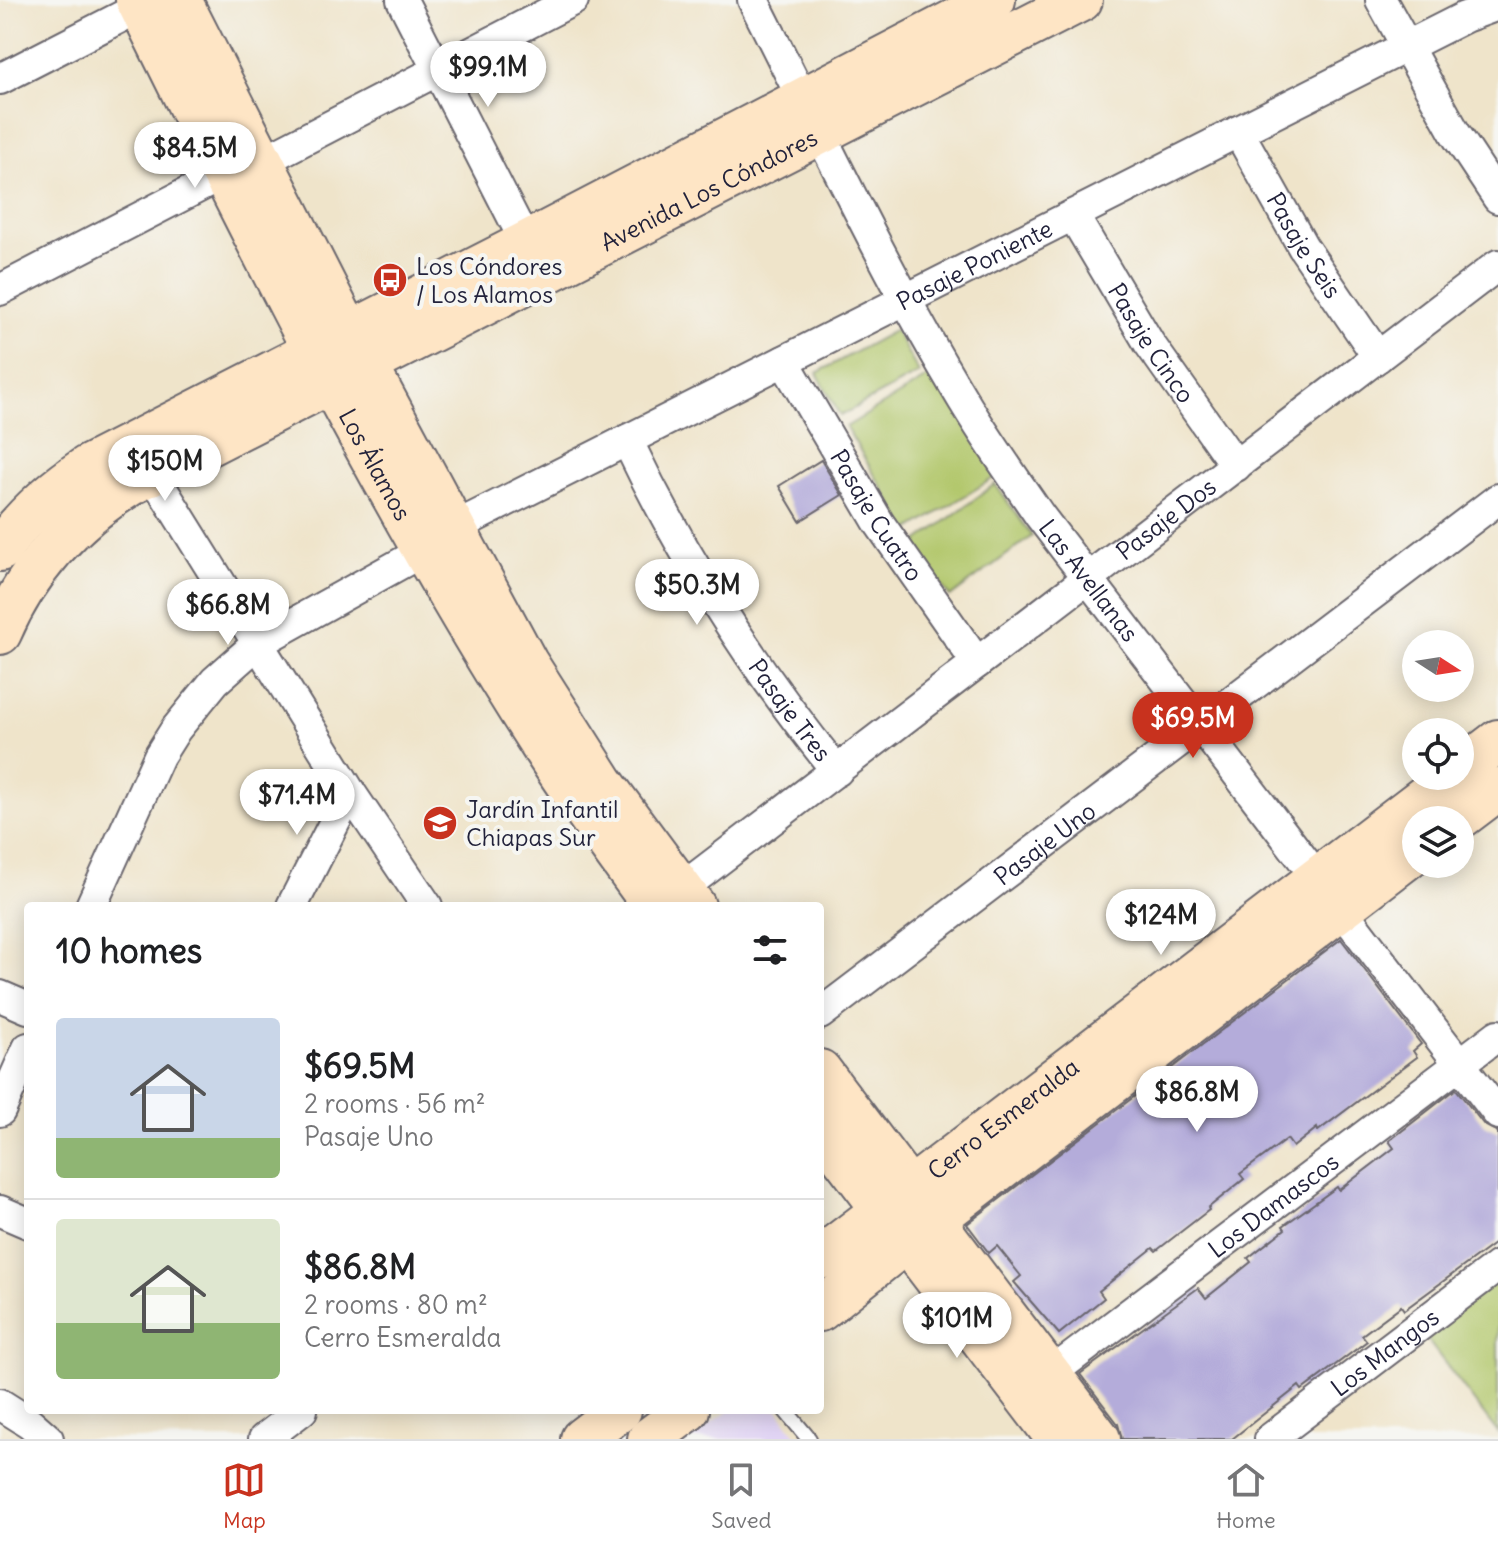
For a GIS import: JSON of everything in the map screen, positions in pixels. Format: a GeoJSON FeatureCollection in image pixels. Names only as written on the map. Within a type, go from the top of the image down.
{"type":"FeatureCollection","features":[{"type":"Feature","properties":{"kind":"street","name":"Los Álamos"},"geometry":{"type":"LineString","coordinates":[[180,0],[243,168]]}},
{"type":"Feature","properties":{"kind":"street"},"geometry":{"type":"LineString","coordinates":[[402,0],[526,243]]}},
{"type":"Feature","properties":{"kind":"street"},"geometry":{"type":"LineString","coordinates":[[0,290],[573,0]]}},
{"type":"Feature","properties":{"kind":"street","name":"Las Avellanas"},"geometry":{"type":"LineString","coordinates":[[753,0],[906,299],[995,450],[1040,516],[1498,1114]]}},
{"type":"Feature","properties":{"kind":"street","name":"Avenida Los Cóndores"},"geometry":{"type":"LineString","coordinates":[[0,550],[23,520],[87,467],[340,358],[812,116],[994,0]]}},
{"type":"Feature","properties":{"kind":"street","name":"Avenida Los Cóndores"},"geometry":{"type":"LineString","coordinates":[[0,633],[30,576],[65,534],[107,498],[526,243],[1081,0]]}},
{"type":"Feature","properties":{"kind":"street"},"geometry":{"type":"LineString","coordinates":[[1381,0],[1455,133],[1498,198]]}},
{"type":"Feature","properties":{"kind":"street","name":"Los Álamos"},"geometry":{"type":"LineString","coordinates":[[144,2],[243,168],[340,358],[439,539],[526,662],[676,900]]}},
{"type":"Feature","properties":{"kind":"street"},"geometry":{"type":"LineString","coordinates":[[0,79],[144,2]]}},
{"type":"Feature","properties":{"kind":"street","name":"Pasaje Poniente"},"geometry":{"type":"LineString","coordinates":[[93,902],[144,785],[176,729],[215,681],[258,643],[439,539],[627,440],[1465,17],[1498,5]]}},
{"type":"Feature","properties":{"kind":"street","name":"Pasaje Seis"},"geometry":{"type":"LineString","coordinates":[[1238,131],[1303,247],[1378,357]]}},
{"type":"Feature","properties":{"kind":"street","name":"Pasaje Cinco"},"geometry":{"type":"LineString","coordinates":[[1073,215],[1149,343],[1236,466]]}},
{"type":"Feature","properties":{"kind":"street","name":"Pasaje Dos"},"geometry":{"type":"LineString","coordinates":[[676,900],[837,771],[1498,265]]}},
{"type":"Feature","properties":{"kind":"street","name":"Pasaje Cuatro"},"geometry":{"type":"LineString","coordinates":[[784,361],[879,523],[977,663]]}},
{"type":"Feature","properties":{"kind":"street","name":"Pasaje Tres"},"geometry":{"type":"LineString","coordinates":[[627,440],[656,501],[725,620],[769,685],[837,771]]}},
{"type":"Feature","properties":{"kind":"street"},"geometry":{"type":"LineString","coordinates":[[152,473],[350,792],[424,902]]}},
{"type":"Feature","properties":{"kind":"street","name":"Pasaje Uno"},"geometry":{"type":"LineString","coordinates":[[824,1011],[1498,499]]}},
{"type":"Feature","properties":{"kind":"street"},"geometry":{"type":"LineString","coordinates":[[1474,759],[1498,741]]}},
{"type":"Feature","properties":{"kind":"street"},"geometry":{"type":"LineString","coordinates":[[1474,807],[1498,789]]}},
{"type":"Feature","properties":{"kind":"street","name":"Cerro Esmeralda"},"geometry":{"type":"LineString","coordinates":[[824,1301],[908,1215],[1329,894],[1437,790]]}},
{"type":"Feature","properties":{"kind":"street"},"geometry":{"type":"LineString","coordinates":[[294,902],[350,792]]}},
{"type":"Feature","properties":{"kind":"street","name":"Cerro Esmeralda"},"geometry":{"type":"LineString","coordinates":[[1329,894],[1402,858]]}},
{"type":"Feature","properties":{"kind":"street"},"geometry":{"type":"LineString","coordinates":[[0,996],[24,1006]]}},
{"type":"Feature","properties":{"kind":"street","name":"Los Damascos"},"geometry":{"type":"LineString","coordinates":[[1050,1374],[1498,1035]]}},
{"type":"Feature","properties":{"kind":"street"},"geometry":{"type":"LineString","coordinates":[[0,1111],[24,1057]]}},
{"type":"Feature","properties":{"kind":"street"},"geometry":{"type":"LineString","coordinates":[[824,1078],[908,1215],[1058,1439]]}},
{"type":"Feature","properties":{"kind":"street"},"geometry":{"type":"LineString","coordinates":[[824,1131],[908,1215],[1050,1374],[1099,1439]]}},
{"type":"Feature","properties":{"kind":"street"},"geometry":{"type":"LineString","coordinates":[[0,1211],[24,1221]]}},
{"type":"Feature","properties":{"kind":"street","name":"Cerro Esmeralda"},"geometry":{"type":"LineString","coordinates":[[824,1256],[908,1215]]}},
{"type":"Feature","properties":{"kind":"street","name":"Los Mangos"},"geometry":{"type":"LineString","coordinates":[[1270,1439],[1498,1266]]}},
{"type":"Feature","properties":{"kind":"street"},"geometry":{"type":"LineString","coordinates":[[0,1404],[48,1439]]}},
{"type":"Feature","properties":{"kind":"street"},"geometry":{"type":"LineString","coordinates":[[272,1429],[296,1414]]}},
{"type":"Feature","properties":{"kind":"street"},"geometry":{"type":"LineString","coordinates":[[582,1439],[615,1414]]}},
{"type":"Feature","properties":{"kind":"street"},"geometry":{"type":"LineString","coordinates":[[649,1439],[683,1414]]}},
{"type":"Feature","properties":{"kind":"lane"},"geometry":{"type":"LineString","coordinates":[[788,1414],[809,1439]]}},
{"type":"Feature","properties":{"kind":"shaded area"},"geometry":{"type":"Polygon","coordinates":[[[724,1414],[781,1414],[799,1439],[690,1439],[724,1414]]]}},
{"type":"Feature","properties":{"kind":"green space"},"geometry":{"type":"Polygon","coordinates":[[[895,330],[919,373],[840,416],[817,373],[895,330]]]}},
{"type":"Feature","properties":{"kind":"green space"},"geometry":{"type":"Polygon","coordinates":[[[935,373],[997,476],[908,531],[846,427],[935,373]]]}},
{"type":"Feature","properties":{"kind":"green space"},"geometry":{"type":"Polygon","coordinates":[[[995,484],[1032,536],[950,597],[912,546],[995,484]]]}},
{"type":"Feature","properties":{"kind":"green space"},"geometry":{"type":"Polygon","coordinates":[[[1498,1280],[1498,1433],[1425,1337],[1498,1280]]]}},
{"type":"Feature","properties":{"kind":"building"},"geometry":{"type":"Polygon","coordinates":[[[821,460],[842,495],[800,521],[779,486],[821,460]]]}},
{"type":"Feature","properties":{"kind":"building"},"geometry":{"type":"Polygon","coordinates":[[[1341,939],[1421,1044],[1413,1051],[1417,1057],[1318,1131],[1317,1128],[1293,1147],[1287,1139],[1240,1174],[1244,1179],[1209,1210],[1156,1251],[1153,1248],[1099,1291],[1104,1298],[1059,1334],[1014,1282],[1021,1276],[997,1246],[989,1253],[967,1224],[1341,939]]]}},
{"type":"Feature","properties":{"kind":"building"},"geometry":{"type":"Polygon","coordinates":[[[1456,1089],[1484,1125],[1498,1132],[1498,1241],[1404,1310],[1401,1306],[1362,1335],[1367,1341],[1302,1390],[1299,1386],[1232,1439],[1122,1439],[1118,1424],[1080,1374],[1198,1288],[1206,1298],[1251,1262],[1248,1258],[1285,1229],[1283,1226],[1337,1187],[1339,1190],[1394,1148],[1389,1141],[1456,1089]]]}},
{"type":"Feature","properties":{"kind":"place","name":"Los Cóndores / Los Alamos"},"geometry":{"type":"Point","coordinates":[390,280]}},
{"type":"Feature","properties":{"kind":"place","name":"Jardín Infantil Chiapas Sur"},"geometry":{"type":"Point","coordinates":[440,823]}}]}
